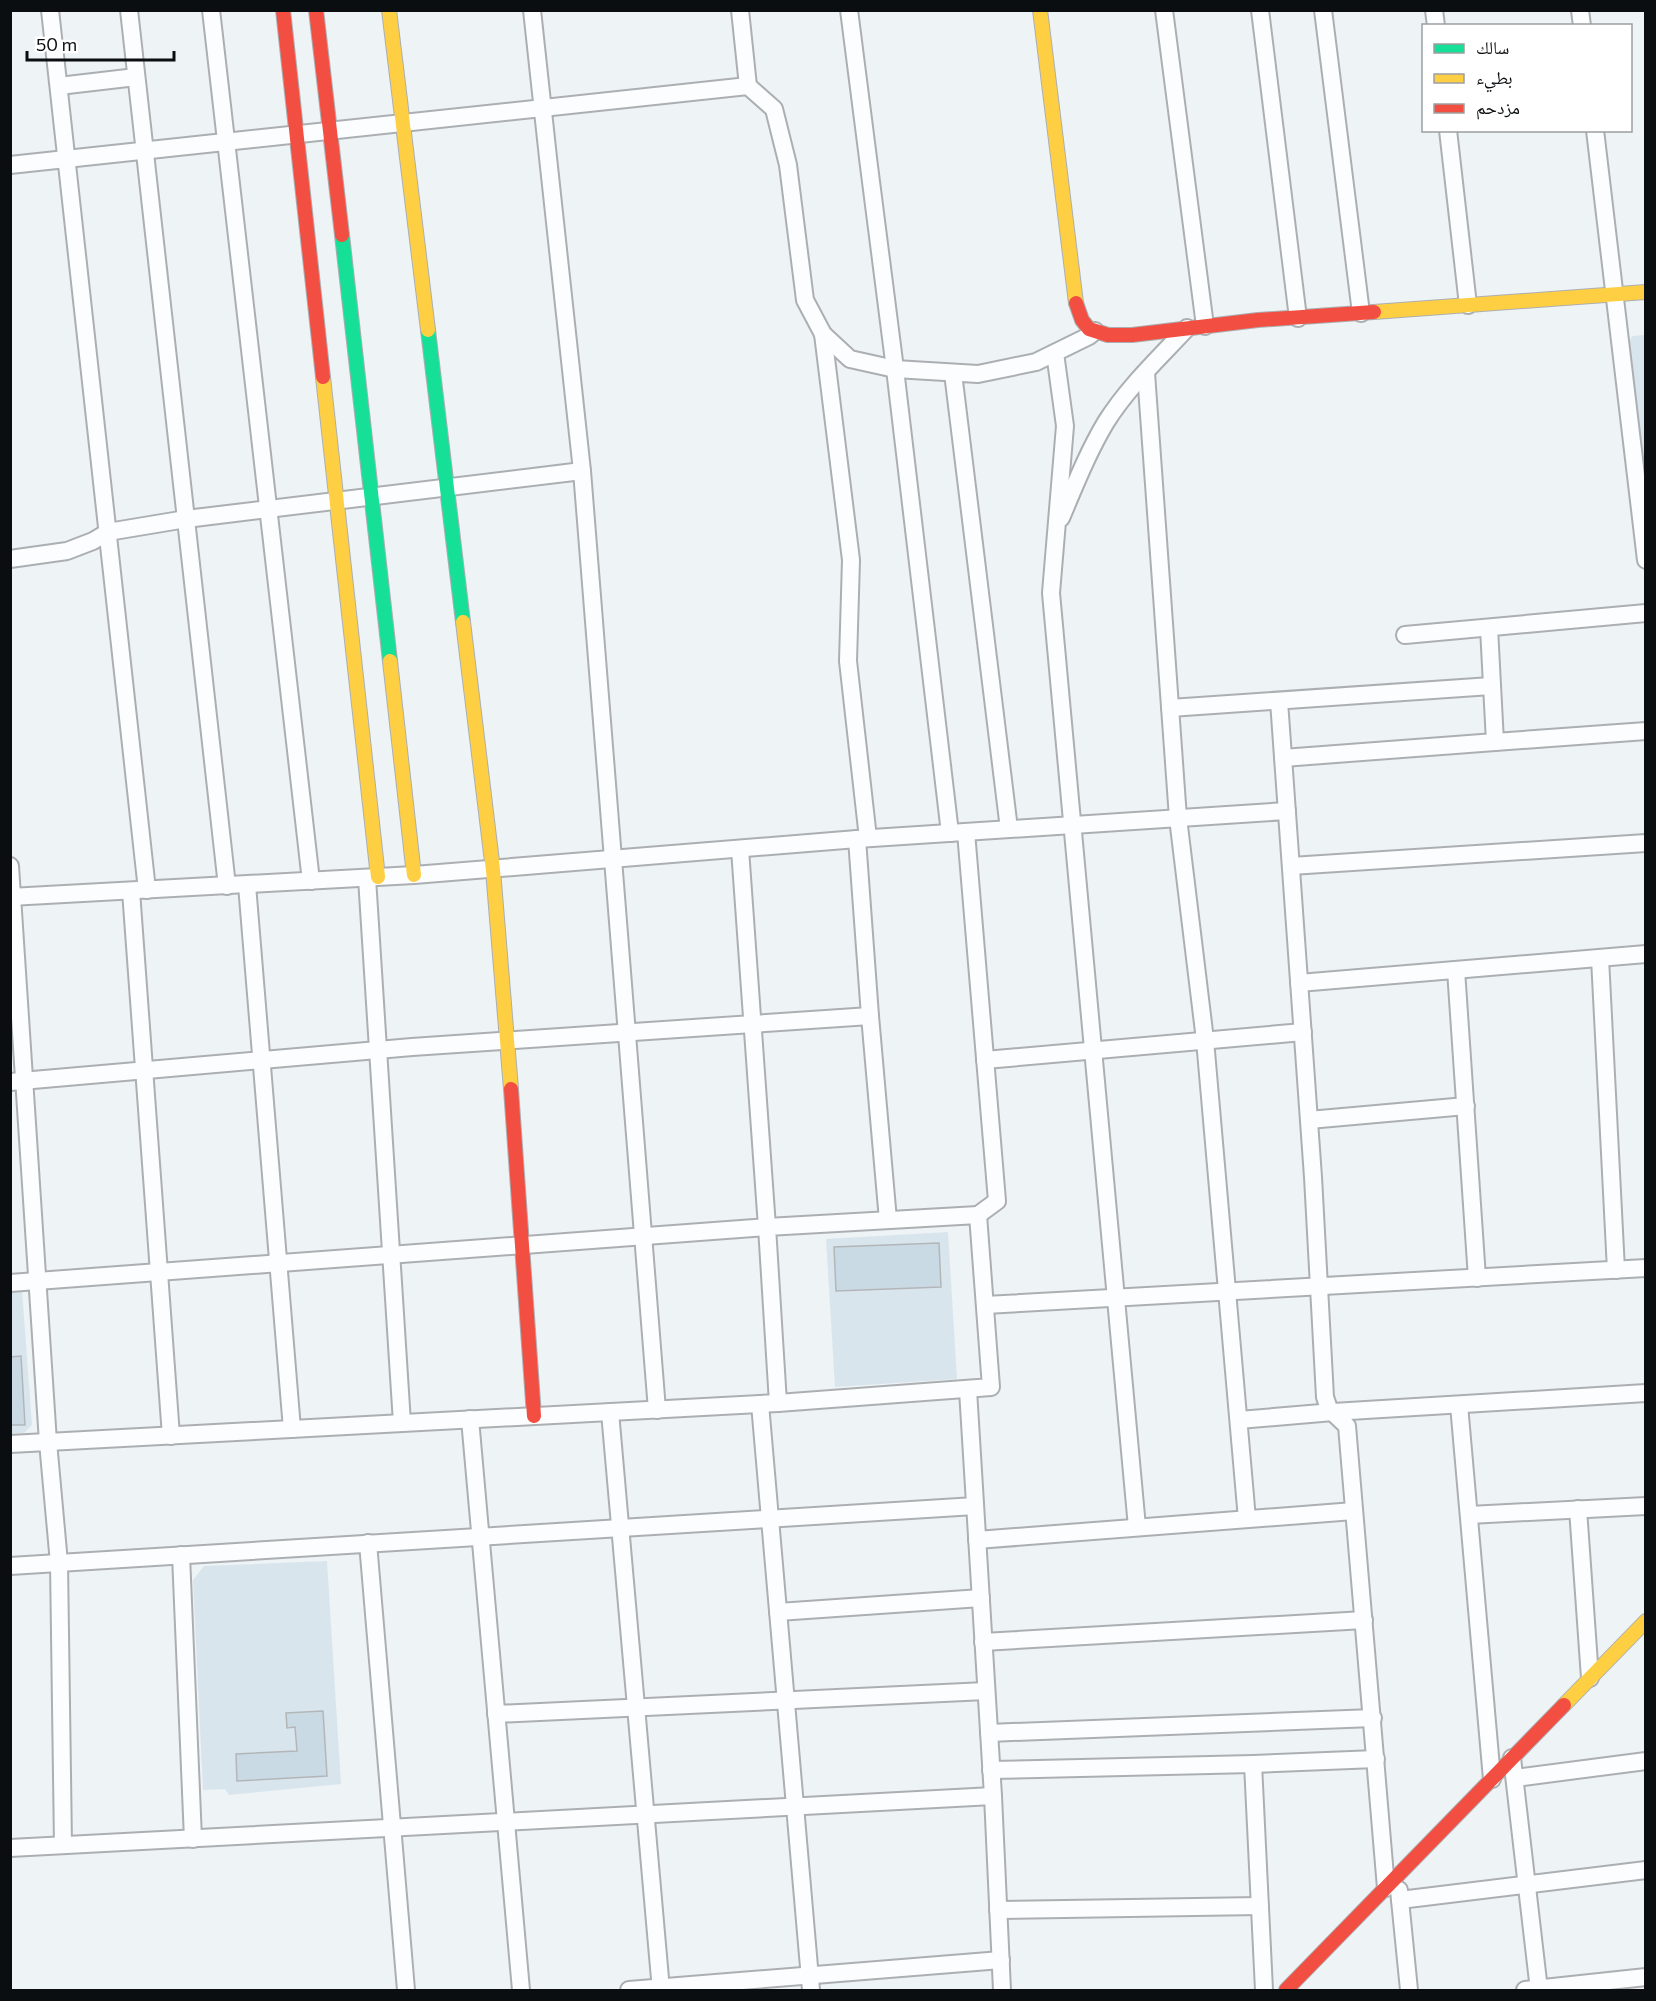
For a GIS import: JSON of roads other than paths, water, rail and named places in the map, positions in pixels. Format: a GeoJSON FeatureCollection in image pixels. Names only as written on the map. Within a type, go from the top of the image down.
{"type":"FeatureCollection","features":[{"type":"Feature","properties":{"kind":"street"},"geometry":{"type":"LineString","coordinates":[[50,10],[108,532],[139,891],[145,1070],[171,1436]]}},
{"type":"Feature","properties":{"kind":"street"},"geometry":{"type":"LineString","coordinates":[[129,10],[227,886]]}},
{"type":"Feature","properties":{"kind":"street"},"geometry":{"type":"LineString","coordinates":[[211,10],[311,881]]}},
{"type":"Feature","properties":{"kind":"street"},"geometry":{"type":"LineString","coordinates":[[283,10],[337,501],[372,878],[378,1049],[402,1423]]}},
{"type":"Feature","properties":{"kind":"street"},"geometry":{"type":"LineString","coordinates":[[316,10],[414,875]]}},
{"type":"Feature","properties":{"kind":"street"},"geometry":{"type":"LineString","coordinates":[[389,10],[493,870],[508,1040],[534,1416]]}},
{"type":"Feature","properties":{"kind":"street"},"geometry":{"type":"LineString","coordinates":[[532,10],[582,471],[657,1410]]}},
{"type":"Feature","properties":{"kind":"street"},"geometry":{"type":"LineString","coordinates":[[740,10],[748,86],[774,109],[789,165],[805,300],[823,334],[850,358],[895,369],[978,374],[1036,362],[1095,331]]}},
{"type":"Feature","properties":{"kind":"street"},"geometry":{"type":"LineString","coordinates":[[10,1283],[767,1227],[978,1215],[997,1201],[985,1060],[958,833],[849,10]]}},
{"type":"Feature","properties":{"kind":"street"},"geometry":{"type":"LineString","coordinates":[[1040,10],[1075,300],[1082,320],[1089,329],[1108,335],[1132,335],[1298,318],[1646,292]]}},
{"type":"Feature","properties":{"kind":"street"},"geometry":{"type":"LineString","coordinates":[[1164,10],[1205,326]]}},
{"type":"Feature","properties":{"kind":"street"},"geometry":{"type":"LineString","coordinates":[[1260,10],[1298,318]]}},
{"type":"Feature","properties":{"kind":"street"},"geometry":{"type":"LineString","coordinates":[[1323,10],[1361,313]]}},
{"type":"Feature","properties":{"kind":"street"},"geometry":{"type":"LineString","coordinates":[[59,86],[136,77]]}},
{"type":"Feature","properties":{"kind":"street"},"geometry":{"type":"LineString","coordinates":[[10,165],[748,86]]}},
{"type":"Feature","properties":{"kind":"street"},"geometry":{"type":"LineString","coordinates":[[1448,132],[1468,305]]}},
{"type":"Feature","properties":{"kind":"street"},"geometry":{"type":"LineString","coordinates":[[1595,132],[1646,560]]}},
{"type":"Feature","properties":{"kind":"street"},"geometry":{"type":"LineString","coordinates":[[1055,532],[1088,456],[1107,421],[1132,387],[1187,328]]}},
{"type":"Feature","properties":{"kind":"street"},"geometry":{"type":"LineString","coordinates":[[823,334],[851,560],[848,661],[862,839],[870,1016],[888,1220]]}},
{"type":"Feature","properties":{"kind":"street"},"geometry":{"type":"LineString","coordinates":[[1055,353],[1065,426],[1051,593],[1137,1527]]}},
{"type":"Feature","properties":{"kind":"street"},"geometry":{"type":"LineString","coordinates":[[953,373],[1009,829]]}},
{"type":"Feature","properties":{"kind":"street"},"geometry":{"type":"LineString","coordinates":[[1146,373],[1178,818],[1205,1040],[1247,1519]]}},
{"type":"Feature","properties":{"kind":"street"},"geometry":{"type":"LineString","coordinates":[[10,559],[67,551],[93,541],[108,532],[186,519],[582,471]]}},
{"type":"Feature","properties":{"kind":"street"},"geometry":{"type":"LineString","coordinates":[[1405,635],[1646,613]]}},
{"type":"Feature","properties":{"kind":"street"},"geometry":{"type":"LineString","coordinates":[[1488,628],[1495,742]]}},
{"type":"Feature","properties":{"kind":"street"},"geometry":{"type":"LineString","coordinates":[[1170,708],[1491,686]]}},
{"type":"Feature","properties":{"kind":"street"},"geometry":{"type":"LineString","coordinates":[[1279,700],[1310,1120],[1325,1397],[1329,1409],[1347,1426],[1376,1759],[1392,1882],[1400,1900],[1409,1990]]}},
{"type":"Feature","properties":{"kind":"street"},"geometry":{"type":"LineString","coordinates":[[1283,758],[1646,731]]}},
{"type":"Feature","properties":{"kind":"street"},"geometry":{"type":"LineString","coordinates":[[11,897],[493,870],[862,839],[1287,811]]}},
{"type":"Feature","properties":{"kind":"street"},"geometry":{"type":"LineString","coordinates":[[1291,866],[1646,843]]}},
{"type":"Feature","properties":{"kind":"street"},"geometry":{"type":"LineString","coordinates":[[740,849],[778,1403]]}},
{"type":"Feature","properties":{"kind":"street"},"geometry":{"type":"LineString","coordinates":[[10,866],[18,1081],[38,1281],[48,1442],[59,1563],[63,1845]]}},
{"type":"Feature","properties":{"kind":"street"},"geometry":{"type":"LineString","coordinates":[[247,885],[292,1429]]}},
{"type":"Feature","properties":{"kind":"street"},"geometry":{"type":"LineString","coordinates":[[1299,983],[1646,954]]}},
{"type":"Feature","properties":{"kind":"street"},"geometry":{"type":"LineString","coordinates":[[1600,958],[1616,1270]]}},
{"type":"Feature","properties":{"kind":"street"},"geometry":{"type":"LineString","coordinates":[[1456,970],[1477,1278]]}},
{"type":"Feature","properties":{"kind":"street"},"geometry":{"type":"LineString","coordinates":[[18,1081],[378,1049],[870,1016]]}},
{"type":"Feature","properties":{"kind":"street"},"geometry":{"type":"LineString","coordinates":[[985,1060],[1303,1032]]}},
{"type":"Feature","properties":{"kind":"street"},"geometry":{"type":"LineString","coordinates":[[1310,1120],[1466,1106]]}},
{"type":"Feature","properties":{"kind":"street"},"geometry":{"type":"LineString","coordinates":[[10,1444],[778,1403],[991,1387],[978,1215]]}},
{"type":"Feature","properties":{"kind":"street"},"geometry":{"type":"LineString","coordinates":[[985,1305],[1646,1268]]}},
{"type":"Feature","properties":{"kind":"street"},"geometry":{"type":"LineString","coordinates":[[968,1390],[993,1796],[1002,1990]]}},
{"type":"Feature","properties":{"kind":"street"},"geometry":{"type":"LineString","coordinates":[[1239,1420],[1646,1393]]}},
{"type":"Feature","properties":{"kind":"street"},"geometry":{"type":"LineString","coordinates":[[760,1404],[810,1983]]}},
{"type":"Feature","properties":{"kind":"street"},"geometry":{"type":"LineString","coordinates":[[1459,1405],[1492,1779]]}},
{"type":"Feature","properties":{"kind":"street"},"geometry":{"type":"LineString","coordinates":[[610,1412],[661,1989]]}},
{"type":"Feature","properties":{"kind":"street"},"geometry":{"type":"LineString","coordinates":[[470,1419],[521,1990]]}},
{"type":"Feature","properties":{"kind":"street"},"geometry":{"type":"LineString","coordinates":[[10,1566],[975,1506]]}},
{"type":"Feature","properties":{"kind":"street"},"geometry":{"type":"LineString","coordinates":[[1469,1515],[1646,1506]]}},
{"type":"Feature","properties":{"kind":"street"},"geometry":{"type":"LineString","coordinates":[[1578,1509],[1590,1678]]}},
{"type":"Feature","properties":{"kind":"street"},"geometry":{"type":"LineString","coordinates":[[977,1540],[1354,1511]]}},
{"type":"Feature","properties":{"kind":"street"},"geometry":{"type":"LineString","coordinates":[[368,1543],[406,1990]]}},
{"type":"Feature","properties":{"kind":"street"},"geometry":{"type":"LineString","coordinates":[[181,1555],[193,1839]]}},
{"type":"Feature","properties":{"kind":"street"},"geometry":{"type":"LineString","coordinates":[[778,1612],[981,1598]]}},
{"type":"Feature","properties":{"kind":"street"},"geometry":{"type":"LineString","coordinates":[[983,1642],[1364,1620]]}},
{"type":"Feature","properties":{"kind":"street"},"geometry":{"type":"LineString","coordinates":[[1286,1990],[1646,1621]]}},
{"type":"Feature","properties":{"kind":"street"},"geometry":{"type":"LineString","coordinates":[[496,1714],[986,1691]]}},
{"type":"Feature","properties":{"kind":"street"},"geometry":{"type":"LineString","coordinates":[[989,1733],[1372,1718]]}},
{"type":"Feature","properties":{"kind":"street"},"geometry":{"type":"LineString","coordinates":[[1512,1758],[1527,1884],[1534,1990],[1646,1977]]}},
{"type":"Feature","properties":{"kind":"street"},"geometry":{"type":"LineString","coordinates":[[991,1770],[1376,1759]]}},
{"type":"Feature","properties":{"kind":"street"},"geometry":{"type":"LineString","coordinates":[[1515,1778],[1646,1761]]}},
{"type":"Feature","properties":{"kind":"street"},"geometry":{"type":"LineString","coordinates":[[1253,1764],[1264,1990]]}},
{"type":"Feature","properties":{"kind":"street"},"geometry":{"type":"LineString","coordinates":[[10,1848],[993,1796]]}},
{"type":"Feature","properties":{"kind":"street"},"geometry":{"type":"LineString","coordinates":[[1400,1900],[1646,1870]]}},
{"type":"Feature","properties":{"kind":"street"},"geometry":{"type":"LineString","coordinates":[[998,1910],[1260,1906]]}},
{"type":"Feature","properties":{"kind":"street"},"geometry":{"type":"LineString","coordinates":[[629,1990],[810,1983],[1001,1960]]}}]}
